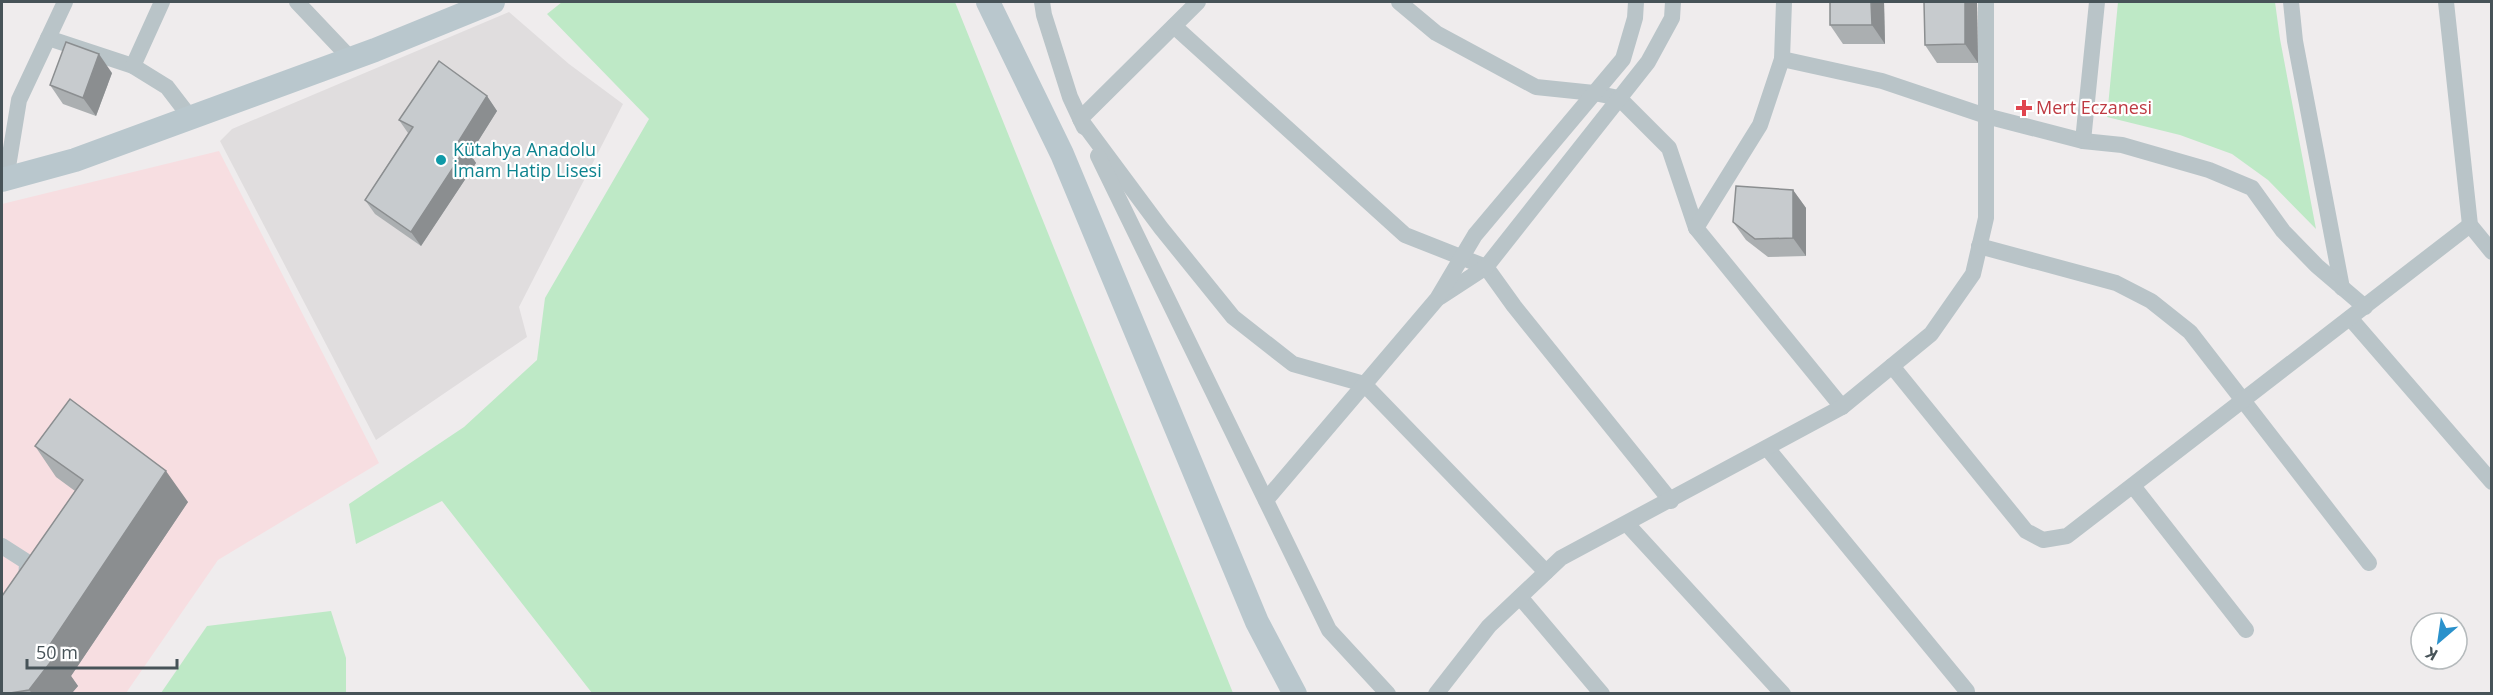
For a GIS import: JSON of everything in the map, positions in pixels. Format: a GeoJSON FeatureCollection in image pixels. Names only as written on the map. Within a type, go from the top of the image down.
{"type":"FeatureCollection","features":[{"type":"Feature","properties":{"kind":"street"},"geometry":{"type":"LineString","coordinates":[[65,2],[19,99],[4,180],[75,160],[351,59],[493,2]]}},
{"type":"Feature","properties":{"kind":"street"},"geometry":{"type":"LineString","coordinates":[[133,66],[162,2]]}},
{"type":"Feature","properties":{"kind":"street"},"geometry":{"type":"LineString","coordinates":[[297,2],[351,59]]}},
{"type":"Feature","properties":{"kind":"street"},"geometry":{"type":"LineString","coordinates":[[988,2],[1062,154],[1257,622],[1295,693]]}},
{"type":"Feature","properties":{"kind":"street"},"geometry":{"type":"LineString","coordinates":[[1042,2],[1066,87],[1080,119],[1329,630],[1388,693]]}},
{"type":"Feature","properties":{"kind":"street"},"geometry":{"type":"LineString","coordinates":[[1080,119],[1198,2]]}},
{"type":"Feature","properties":{"kind":"street"},"geometry":{"type":"LineString","coordinates":[[1399,2],[1437,33],[1536,87],[1619,98],[1669,148],[1696,228],[1842,406]]}},
{"type":"Feature","properties":{"kind":"street"},"geometry":{"type":"LineString","coordinates":[[1266,500],[1437,299],[1475,235],[1623,59],[1635,18],[1636,2]]}},
{"type":"Feature","properties":{"kind":"street"},"geometry":{"type":"LineString","coordinates":[[1437,299],[1486,267],[1653,53],[1672,18],[1673,2]]}},
{"type":"Feature","properties":{"kind":"street"},"geometry":{"type":"LineString","coordinates":[[1696,228],[1760,125],[1782,59],[1784,2]]}},
{"type":"Feature","properties":{"kind":"street"},"geometry":{"type":"LineString","coordinates":[[1436,693],[1489,626],[1561,558],[1671,501],[1842,406],[1931,334],[1974,274],[1986,218],[1986,2]]}},
{"type":"Feature","properties":{"kind":"street"},"geometry":{"type":"LineString","coordinates":[[2083,141],[2097,2]]}},
{"type":"Feature","properties":{"kind":"street"},"geometry":{"type":"LineString","coordinates":[[2291,2],[2295,41],[2342,288]]}},
{"type":"Feature","properties":{"kind":"street"},"geometry":{"type":"LineString","coordinates":[[2446,2],[2470,225],[2492,252]]}},
{"type":"Feature","properties":{"kind":"street"},"geometry":{"type":"LineString","coordinates":[[1174,26],[1404,235],[1486,267],[1514,306],[1671,501]]}},
{"type":"Feature","properties":{"kind":"street"},"geometry":{"type":"LineString","coordinates":[[48,38],[133,66],[167,87],[190,117]]}},
{"type":"Feature","properties":{"kind":"street"},"geometry":{"type":"LineString","coordinates":[[1782,59],[1882,81],[1986,116],[2083,141],[2122,145],[2163,155],[2209,170],[2252,188],[2283,231],[2317,266],[2365,307]]}},
{"type":"Feature","properties":{"kind":"street"},"geometry":{"type":"LineString","coordinates":[[1080,119],[1161,228],[1233,317],[1293,364],[1364,384],[1546,572]]}},
{"type":"Feature","properties":{"kind":"street"},"geometry":{"type":"LineString","coordinates":[[1892,366],[2026,531],[2043,540],[2067,536],[2470,225]]}},
{"type":"Feature","properties":{"kind":"street"},"geometry":{"type":"LineString","coordinates":[[1979,246],[2116,283],[2151,301],[2190,332],[2369,563]]}},
{"type":"Feature","properties":{"kind":"street"},"geometry":{"type":"LineString","coordinates":[[2350,318],[2492,482]]}},
{"type":"Feature","properties":{"kind":"street"},"geometry":{"type":"LineString","coordinates":[[1767,448],[1967,691]]}},
{"type":"Feature","properties":{"kind":"street"},"geometry":{"type":"LineString","coordinates":[[2133,486],[2246,630]]}},
{"type":"Feature","properties":{"kind":"street"},"geometry":{"type":"LineString","coordinates":[[1627,524],[1783,693]]}},
{"type":"Feature","properties":{"kind":"street"},"geometry":{"type":"LineString","coordinates":[[2,546],[27,562],[26,583],[2,617]]}},
{"type":"Feature","properties":{"kind":"street"},"geometry":{"type":"LineString","coordinates":[[1520,597],[1602,693]]}},
{"type":"Feature","properties":{"kind":"shaded area"},"geometry":{"type":"Polygon","coordinates":[[[509,12],[569,64],[623,104],[519,307],[527,337],[376,440],[220,141],[232,129],[509,12]]]}},
{"type":"Feature","properties":{"kind":"shaded area"},"geometry":{"type":"Polygon","coordinates":[[[219,151],[379,463],[218,560],[126,693],[2,693],[2,204],[219,151]]]}},
{"type":"Feature","properties":{"kind":"green space"},"geometry":{"type":"Polygon","coordinates":[[[562,2],[955,2],[1233,693],[592,693],[442,501],[356,544],[349,504],[464,427],[537,360],[545,298],[649,119],[547,14],[562,2]]]}},
{"type":"Feature","properties":{"kind":"green space"},"geometry":{"type":"Polygon","coordinates":[[[2118,2],[2275,2],[2316,229],[2268,180],[2232,154],[2180,135],[2107,117],[2118,2]]]}},
{"type":"Feature","properties":{"kind":"green space"},"geometry":{"type":"Polygon","coordinates":[[[331,611],[346,658],[346,693],[161,693],[207,626],[331,611]]]}},
{"type":"Feature","properties":{"kind":"building"},"geometry":{"type":"Polygon","coordinates":[[[1830,2],[1871,2],[1872,25],[1830,25],[1830,2]]]}},
{"type":"Feature","properties":{"kind":"building"},"geometry":{"type":"Polygon","coordinates":[[[1924,2],[1965,2],[1965,44],[1925,45],[1924,2]]]}},
{"type":"Feature","properties":{"kind":"building"},"geometry":{"type":"Polygon","coordinates":[[[66,42],[99,54],[83,98],[50,85],[66,42]]]}},
{"type":"Feature","properties":{"kind":"building","name":"Kütahya Anadolu İmam Hatip Lisesi"},"geometry":{"type":"Polygon","coordinates":[[[439,61],[487,96],[457,144],[466,148],[411,232],[365,200],[413,127],[399,120],[439,61]]]}},
{"type":"Feature","properties":{"kind":"building"},"geometry":{"type":"Polygon","coordinates":[[[1736,186],[1793,190],[1793,238],[1755,239],[1733,222],[1736,186]]]}},
{"type":"Feature","properties":{"kind":"building"},"geometry":{"type":"Polygon","coordinates":[[[70,399],[166,471],[47,649],[56,655],[29,690],[2,693],[2,596],[83,480],[35,446],[70,399]]]}},
{"type":"Feature","properties":{"kind":"place","name":"Mert Eczanesi"},"geometry":{"type":"Point","coordinates":[2024,108]}},
{"type":"Feature","properties":{"kind":"place","name":"Kütahya Anadolu İmam Hatip Lisesi"},"geometry":{"type":"Point","coordinates":[441,160]}}]}
